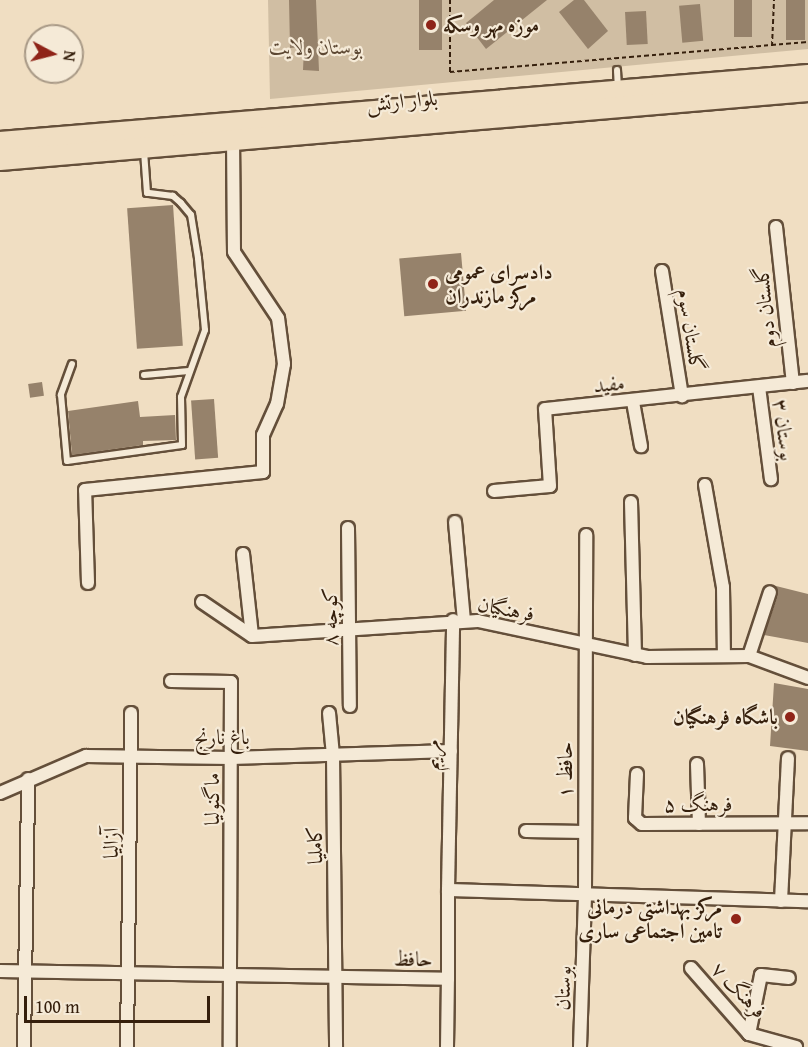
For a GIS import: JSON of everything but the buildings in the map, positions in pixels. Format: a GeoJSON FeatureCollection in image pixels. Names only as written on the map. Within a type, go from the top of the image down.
{"type":"FeatureCollection","features":[{"type":"Feature","properties":{"kind":"main road","name":"بلوار ارتش"},"geometry":{"type":"LineString","coordinates":[[0,142],[143,138],[233,131],[752,87],[808,75]]}},
{"type":"Feature","properties":{"kind":"main road","name":"بلوار ارتش"},"geometry":{"type":"LineString","coordinates":[[233,131],[619,90],[752,87],[808,91]]}},
{"type":"Feature","properties":{"kind":"main road","name":"بلوار ارتش"},"geometry":{"type":"LineString","coordinates":[[0,160],[143,138]]}},
{"type":"Feature","properties":{"kind":"street"},"geometry":{"type":"LineString","coordinates":[[88,583],[85,489],[263,472],[263,435],[277,404],[284,364],[278,318],[234,252],[233,131]]}},
{"type":"Feature","properties":{"kind":"street","name":"گلستان دوم"},"geometry":{"type":"LineString","coordinates":[[776,227],[793,383]]}},
{"type":"Feature","properties":{"kind":"street","name":"گلستان سوم"},"geometry":{"type":"LineString","coordinates":[[662,271],[682,396]]}},
{"type":"Feature","properties":{"kind":"street","name":"مفید"},"geometry":{"type":"LineString","coordinates":[[494,491],[550,486],[545,409],[633,402],[808,381]]}},
{"type":"Feature","properties":{"kind":"street","name":"بوستان ۳"},"geometry":{"type":"LineString","coordinates":[[759,387],[771,479]]}},
{"type":"Feature","properties":{"kind":"street"},"geometry":{"type":"LineString","coordinates":[[633,402],[641,446]]}},
{"type":"Feature","properties":{"kind":"street"},"geometry":{"type":"LineString","coordinates":[[705,485],[723,587],[724,655]]}},
{"type":"Feature","properties":{"kind":"street"},"geometry":{"type":"LineString","coordinates":[[631,502],[635,655]]}},
{"type":"Feature","properties":{"kind":"street","name":"مریم"},"geometry":{"type":"LineString","coordinates":[[448,890],[451,751],[458,620],[455,522]]}},
{"type":"Feature","properties":{"kind":"street","name":"کوچه ۸"},"geometry":{"type":"LineString","coordinates":[[348,528],[350,706]]}},
{"type":"Feature","properties":{"kind":"street","name":"حافظ ۱"},"geometry":{"type":"LineString","coordinates":[[585,894],[586,535]]}},
{"type":"Feature","properties":{"kind":"street"},"geometry":{"type":"LineString","coordinates":[[243,554],[252,636]]}},
{"type":"Feature","properties":{"kind":"street"},"geometry":{"type":"LineString","coordinates":[[749,656],[770,592]]}},
{"type":"Feature","properties":{"kind":"street"},"geometry":{"type":"LineString","coordinates":[[202,602],[252,636]]}},
{"type":"Feature","properties":{"kind":"street","name":"فرهنگیان"},"geometry":{"type":"LineString","coordinates":[[252,636],[458,620],[635,655],[749,656],[808,678]]}},
{"type":"Feature","properties":{"kind":"street","name":"ماگنولیا"},"geometry":{"type":"LineString","coordinates":[[171,681],[231,682],[230,1047]]}},
{"type":"Feature","properties":{"kind":"street","name":"آزالیا"},"geometry":{"type":"LineString","coordinates":[[127,1047],[131,713]]}},
{"type":"Feature","properties":{"kind":"street","name":"کاملیا"},"geometry":{"type":"LineString","coordinates":[[329,713],[333,755],[336,1047]]}},
{"type":"Feature","properties":{"kind":"street","name":"باغ نارنج"},"geometry":{"type":"LineString","coordinates":[[0,793],[86,756],[231,758],[451,751]]}},
{"type":"Feature","properties":{"kind":"street"},"geometry":{"type":"LineString","coordinates":[[781,901],[788,758]]}},
{"type":"Feature","properties":{"kind":"street"},"geometry":{"type":"LineString","coordinates":[[697,765],[699,824]]}},
{"type":"Feature","properties":{"kind":"street","name":"فرهنگ ۵"},"geometry":{"type":"LineString","coordinates":[[637,774],[637,822],[808,823]]}},
{"type":"Feature","properties":{"kind":"street"},"geometry":{"type":"LineString","coordinates":[[24,1047],[28,779]]}},
{"type":"Feature","properties":{"kind":"street"},"geometry":{"type":"LineString","coordinates":[[526,831],[585,832]]}},
{"type":"Feature","properties":{"kind":"street"},"geometry":{"type":"LineString","coordinates":[[448,890],[808,901]]}},
{"type":"Feature","properties":{"kind":"street","name":"حافظ"},"geometry":{"type":"LineString","coordinates":[[0,971],[448,979],[448,890]]}},
{"type":"Feature","properties":{"kind":"street","name":"بوستان"},"geometry":{"type":"LineString","coordinates":[[580,1047],[585,894]]}},
{"type":"Feature","properties":{"kind":"street","name":"فرهنگ ۷"},"geometry":{"type":"LineString","coordinates":[[691,968],[749,1034],[776,1045],[796,1047]]}},
{"type":"Feature","properties":{"kind":"street"},"geometry":{"type":"LineString","coordinates":[[749,1034],[761,975],[789,978]]}},
{"type":"Feature","properties":{"kind":"street"},"geometry":{"type":"LineString","coordinates":[[447,1047],[448,979]]}},
{"type":"Feature","properties":{"kind":"lane"},"geometry":{"type":"LineString","coordinates":[[617,70],[619,90]]}},
{"type":"Feature","properties":{"kind":"lane"},"geometry":{"type":"LineString","coordinates":[[72,364],[61,395],[67,461],[182,445],[181,397],[205,330],[191,215],[173,196],[147,193],[143,138]]}},
{"type":"Feature","properties":{"kind":"lane"},"geometry":{"type":"LineString","coordinates":[[144,375],[189,370]]}},
{"type":"Feature","properties":{"kind":"path"},"geometry":{"type":"LineString","coordinates":[[450,0],[450,72],[808,42]]}},
{"type":"Feature","properties":{"kind":"path"},"geometry":{"type":"LineString","coordinates":[[772,46],[774,0]]}},
{"type":"Feature","properties":{"kind":"green space","name":"بوستان ولایت"},"geometry":{"type":"Polygon","coordinates":[[[268,0],[808,0],[808,49],[270,99],[268,0]]]}},
{"type":"Feature","properties":{"kind":"place","name":"موزه مهر وسکه"},"geometry":{"type":"Point","coordinates":[431,25]}},
{"type":"Feature","properties":{"kind":"place","name":"دادسرای عمومی مرکز مازندران"},"geometry":{"type":"Point","coordinates":[433,284]}},
{"type":"Feature","properties":{"kind":"place","name":"باشگاه فرهنگیان"},"geometry":{"type":"Point","coordinates":[790,717]}},
{"type":"Feature","properties":{"kind":"place","name":"مرکز بهداشتی درمانی تامین اجتماعی ساری"},"geometry":{"type":"Point","coordinates":[736,919]}}]}
